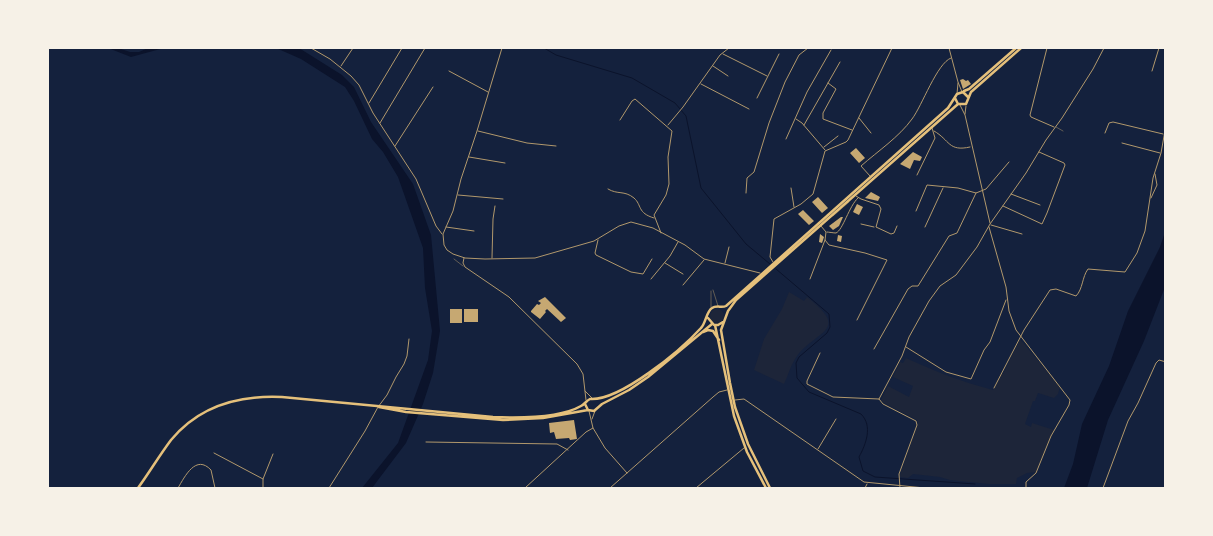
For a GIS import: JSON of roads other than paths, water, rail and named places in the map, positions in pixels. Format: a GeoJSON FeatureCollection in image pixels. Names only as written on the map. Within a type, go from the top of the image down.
{"type":"FeatureCollection","features":[{"type":"Feature","properties":{"kind":"main road"},"geometry":{"type":"LineString","coordinates":[[425,412],[493,417],[553,414],[579,407],[590,399],[604,398],[619,392],[648,373],[700,329],[710,310],[714,307],[726,306],[948,108],[957,94],[968,89],[1016,48]]}},
{"type":"Feature","properties":{"kind":"main road"},"geometry":{"type":"LineString","coordinates":[[770,488],[748,444],[734,400],[722,334],[729,308],[959,105],[967,103],[968,97],[977,86],[1021,48]]}},
{"type":"Feature","properties":{"kind":"main road"},"geometry":{"type":"LineString","coordinates":[[963,92],[968,97]]}},
{"type":"Feature","properties":{"kind":"main road"},"geometry":{"type":"LineString","coordinates":[[955,98],[959,105]]}},
{"type":"Feature","properties":{"kind":"main road"},"geometry":{"type":"LineString","coordinates":[[720,307],[725,311],[726,317]]}},
{"type":"Feature","properties":{"kind":"main road"},"geometry":{"type":"LineString","coordinates":[[708,316],[714,324],[719,341],[734,416],[745,447],[766,488]]}},
{"type":"Feature","properties":{"kind":"main road"},"geometry":{"type":"LineString","coordinates":[[138,488],[166,447],[180,431],[198,416],[224,403],[246,398],[269,396],[517,420],[554,417],[597,408],[629,390],[648,378],[701,332],[714,324],[720,324],[724,321]]}},
{"type":"Feature","properties":{"kind":"main road"},"geometry":{"type":"LineString","coordinates":[[701,332],[711,330],[719,341]]}},
{"type":"Feature","properties":{"kind":"main road"},"geometry":{"type":"LineString","coordinates":[[594,399],[597,408]]}},
{"type":"Feature","properties":{"kind":"main road"},"geometry":{"type":"LineString","coordinates":[[586,403],[588,410]]}},
{"type":"Feature","properties":{"kind":"street"},"geometry":{"type":"LineString","coordinates":[[311,48],[340,67],[360,85],[380,123],[416,179],[436,226],[443,234]]}},
{"type":"Feature","properties":{"kind":"street"},"geometry":{"type":"LineString","coordinates":[[340,67],[353,48]]}},
{"type":"Feature","properties":{"kind":"street"},"geometry":{"type":"LineString","coordinates":[[369,104],[402,48]]}},
{"type":"Feature","properties":{"kind":"street"},"geometry":{"type":"LineString","coordinates":[[380,123],[425,48]]}},
{"type":"Feature","properties":{"kind":"street"},"geometry":{"type":"LineString","coordinates":[[502,48],[452,215],[443,234],[444,245],[447,250],[465,258],[535,258],[598,240],[628,222],[653,228],[704,259],[761,274]]}},
{"type":"Feature","properties":{"kind":"street"},"geometry":{"type":"LineString","coordinates":[[667,126],[683,108],[712,66],[729,48]]}},
{"type":"Feature","properties":{"kind":"street"},"geometry":{"type":"LineString","coordinates":[[746,194],[747,178],[754,172],[760,148],[776,104],[798,55],[808,48]]}},
{"type":"Feature","properties":{"kind":"street"},"geometry":{"type":"LineString","coordinates":[[773,263],[770,257],[773,221],[813,194],[826,151],[846,142],[892,48]]}},
{"type":"Feature","properties":{"kind":"street"},"geometry":{"type":"LineString","coordinates":[[949,48],[958,82],[963,92]]}},
{"type":"Feature","properties":{"kind":"street"},"geometry":{"type":"LineString","coordinates":[[1047,48],[1030,115],[1055,127]]}},
{"type":"Feature","properties":{"kind":"street"},"geometry":{"type":"LineString","coordinates":[[879,399],[909,337],[931,298],[940,286],[960,270],[977,247],[1062,118],[1104,48]]}},
{"type":"Feature","properties":{"kind":"street"},"geometry":{"type":"LineString","coordinates":[[1152,72],[1159,48]]}},
{"type":"Feature","properties":{"kind":"street"},"geometry":{"type":"LineString","coordinates":[[786,139],[816,74],[831,50]]}},
{"type":"Feature","properties":{"kind":"street"},"geometry":{"type":"LineString","coordinates":[[723,53],[767,76]]}},
{"type":"Feature","properties":{"kind":"street"},"geometry":{"type":"LineString","coordinates":[[757,98],[779,54]]}},
{"type":"Feature","properties":{"kind":"street"},"geometry":{"type":"LineString","coordinates":[[870,177],[861,166],[910,122],[938,73],[947,60],[951,58]]}},
{"type":"Feature","properties":{"kind":"street"},"geometry":{"type":"LineString","coordinates":[[804,125],[840,62]]}},
{"type":"Feature","properties":{"kind":"street"},"geometry":{"type":"LineString","coordinates":[[712,66],[728,76]]}},
{"type":"Feature","properties":{"kind":"street"},"geometry":{"type":"LineString","coordinates":[[449,72],[489,92]]}},
{"type":"Feature","properties":{"kind":"street"},"geometry":{"type":"LineString","coordinates":[[957,94],[958,82]]}},
{"type":"Feature","properties":{"kind":"street"},"geometry":{"type":"LineString","coordinates":[[828,83],[836,89],[823,113],[822,119],[853,130]]}},
{"type":"Feature","properties":{"kind":"street"},"geometry":{"type":"LineString","coordinates":[[700,84],[749,109]]}},
{"type":"Feature","properties":{"kind":"street"},"geometry":{"type":"LineString","coordinates":[[395,147],[433,87]]}},
{"type":"Feature","properties":{"kind":"street"},"geometry":{"type":"LineString","coordinates":[[620,120],[635,99],[673,132],[668,157],[669,184],[666,195],[657,208],[654,218]]}},
{"type":"Feature","properties":{"kind":"street"},"geometry":{"type":"LineString","coordinates":[[965,115],[967,103]]}},
{"type":"Feature","properties":{"kind":"street"},"geometry":{"type":"LineString","coordinates":[[959,105],[965,115],[1006,287],[1011,319],[1021,337],[1070,401],[1051,436],[1036,473],[1027,480],[1026,488]]}},
{"type":"Feature","properties":{"kind":"street"},"geometry":{"type":"LineString","coordinates":[[859,118],[871,133]]}},
{"type":"Feature","properties":{"kind":"street"},"geometry":{"type":"LineString","coordinates":[[796,119],[804,125],[826,151]]}},
{"type":"Feature","properties":{"kind":"street"},"geometry":{"type":"LineString","coordinates":[[1105,133],[1109,123],[1112,122],[1164,134]]}},
{"type":"Feature","properties":{"kind":"street"},"geometry":{"type":"LineString","coordinates":[[994,388],[1013,349],[1050,290],[1056,289],[1076,296],[1079,293],[1088,269],[1121,273],[1126,271],[1141,242],[1166,125]]}},
{"type":"Feature","properties":{"kind":"street"},"geometry":{"type":"LineString","coordinates":[[932,129],[954,148],[972,147]]}},
{"type":"Feature","properties":{"kind":"street"},"geometry":{"type":"LineString","coordinates":[[917,175],[934,138],[932,129]]}},
{"type":"Feature","properties":{"kind":"street"},"geometry":{"type":"LineString","coordinates":[[478,131],[527,143],[556,146]]}},
{"type":"Feature","properties":{"kind":"street"},"geometry":{"type":"LineString","coordinates":[[823,148],[838,136]]}},
{"type":"Feature","properties":{"kind":"street"},"geometry":{"type":"LineString","coordinates":[[1122,143],[1161,153]]}},
{"type":"Feature","properties":{"kind":"street"},"geometry":{"type":"LineString","coordinates":[[1003,206],[1040,224],[1043,221],[1065,166],[1064,163],[1039,152]]}},
{"type":"Feature","properties":{"kind":"street"},"geometry":{"type":"LineString","coordinates":[[468,157],[505,163]]}},
{"type":"Feature","properties":{"kind":"street"},"geometry":{"type":"LineString","coordinates":[[916,211],[928,185],[958,188],[976,193],[983,191],[1009,162]]}},
{"type":"Feature","properties":{"kind":"street"},"geometry":{"type":"LineString","coordinates":[[1149,200],[1157,185],[1155,174]]}},
{"type":"Feature","properties":{"kind":"street"},"geometry":{"type":"LineString","coordinates":[[791,188],[794,208]]}},
{"type":"Feature","properties":{"kind":"street"},"geometry":{"type":"LineString","coordinates":[[925,227],[944,188]]}},
{"type":"Feature","properties":{"kind":"street"},"geometry":{"type":"LineString","coordinates":[[608,189],[615,193],[623,192],[636,200],[640,210],[654,218],[658,223],[661,232]]}},
{"type":"Feature","properties":{"kind":"street"},"geometry":{"type":"LineString","coordinates":[[874,349],[908,289],[912,286],[918,286],[950,236],[957,233],[976,193]]}},
{"type":"Feature","properties":{"kind":"street"},"geometry":{"type":"LineString","coordinates":[[1011,194],[1040,205]]}},
{"type":"Feature","properties":{"kind":"street"},"geometry":{"type":"LineString","coordinates":[[457,195],[503,199]]}},
{"type":"Feature","properties":{"kind":"street"},"geometry":{"type":"LineString","coordinates":[[821,226],[826,232],[835,233],[840,229],[856,196],[879,205],[881,209],[876,227]]}},
{"type":"Feature","properties":{"kind":"street"},"geometry":{"type":"LineString","coordinates":[[492,259],[492,218],[495,206]]}},
{"type":"Feature","properties":{"kind":"street"},"geometry":{"type":"LineString","coordinates":[[653,228],[658,223]]}},
{"type":"Feature","properties":{"kind":"street"},"geometry":{"type":"LineString","coordinates":[[861,224],[876,227],[892,234],[897,226]]}},
{"type":"Feature","properties":{"kind":"street"},"geometry":{"type":"LineString","coordinates":[[990,226],[1022,234]]}},
{"type":"Feature","properties":{"kind":"street"},"geometry":{"type":"LineString","coordinates":[[446,227],[474,231]]}},
{"type":"Feature","properties":{"kind":"street"},"geometry":{"type":"LineString","coordinates":[[810,279],[826,232]]}},
{"type":"Feature","properties":{"kind":"street"},"geometry":{"type":"LineString","coordinates":[[825,239],[828,245],[865,252],[887,260],[857,320]]}},
{"type":"Feature","properties":{"kind":"street"},"geometry":{"type":"LineString","coordinates":[[598,240],[596,255],[631,272],[643,274],[652,259]]}},
{"type":"Feature","properties":{"kind":"street"},"geometry":{"type":"LineString","coordinates":[[652,279],[678,242]]}},
{"type":"Feature","properties":{"kind":"street"},"geometry":{"type":"LineString","coordinates":[[724,264],[729,247]]}},
{"type":"Feature","properties":{"kind":"street"},"geometry":{"type":"LineString","coordinates":[[465,258],[465,267],[509,297],[576,362],[583,374],[586,403]]}},
{"type":"Feature","properties":{"kind":"street"},"geometry":{"type":"LineString","coordinates":[[683,285],[704,259]]}},
{"type":"Feature","properties":{"kind":"street"},"geometry":{"type":"LineString","coordinates":[[664,263],[683,274]]}},
{"type":"Feature","properties":{"kind":"street"},"geometry":{"type":"LineString","coordinates":[[905,347],[946,372],[971,379],[984,350],[990,342],[1004,302],[1007,300]]}},
{"type":"Feature","properties":{"kind":"street"},"geometry":{"type":"LineString","coordinates":[[329,488],[366,431],[406,360],[409,339]]}},
{"type":"Feature","properties":{"kind":"street"},"geometry":{"type":"LineString","coordinates":[[820,353],[806,382],[807,384],[833,397],[879,399],[883,404],[917,422],[899,477],[900,487]]}},
{"type":"Feature","properties":{"kind":"street"},"geometry":{"type":"LineString","coordinates":[[1103,488],[1115,460],[1126,426],[1156,363],[1158,360],[1166,362]]}},
{"type":"Feature","properties":{"kind":"street"},"geometry":{"type":"LineString","coordinates":[[585,390],[594,399]]}},
{"type":"Feature","properties":{"kind":"street"},"geometry":{"type":"LineString","coordinates":[[610,488],[719,392],[728,390]]}},
{"type":"Feature","properties":{"kind":"street"},"geometry":{"type":"LineString","coordinates":[[734,400],[744,399],[845,470],[868,483],[925,488]]}},
{"type":"Feature","properties":{"kind":"street"},"geometry":{"type":"LineString","coordinates":[[592,419],[597,408]]}},
{"type":"Feature","properties":{"kind":"street"},"geometry":{"type":"LineString","coordinates":[[588,410],[594,428],[605,448],[627,473]]}},
{"type":"Feature","properties":{"kind":"street"},"geometry":{"type":"LineString","coordinates":[[818,450],[836,419]]}},
{"type":"Feature","properties":{"kind":"street"},"geometry":{"type":"LineString","coordinates":[[525,488],[586,432],[594,428]]}},
{"type":"Feature","properties":{"kind":"street"},"geometry":{"type":"LineString","coordinates":[[426,442],[557,444],[568,450]]}},
{"type":"Feature","properties":{"kind":"street"},"geometry":{"type":"LineString","coordinates":[[696,488],[745,447]]}},
{"type":"Feature","properties":{"kind":"street"},"geometry":{"type":"LineString","coordinates":[[214,453],[263,479]]}},
{"type":"Feature","properties":{"kind":"street"},"geometry":{"type":"LineString","coordinates":[[262,488],[263,479],[273,454]]}},
{"type":"Feature","properties":{"kind":"street"},"geometry":{"type":"LineString","coordinates":[[178,488],[189,470],[193,466],[199,465],[206,466],[212,470],[215,488]]}},
{"type":"Feature","properties":{"kind":"street"},"geometry":{"type":"LineString","coordinates":[[865,488],[868,483]]}},
{"type":"Feature","properties":{"kind":"lane"},"geometry":{"type":"LineString","coordinates":[[1055,127],[1063,132]]}},
{"type":"Feature","properties":{"kind":"lane"},"geometry":{"type":"LineString","coordinates":[[454,259],[465,267]]}},
{"type":"Feature","properties":{"kind":"lane"},"geometry":{"type":"LineString","coordinates":[[714,290],[720,307]]}},
{"type":"Feature","properties":{"kind":"lane"},"geometry":{"type":"LineString","coordinates":[[710,310],[711,291]]}},
{"type":"Feature","properties":{"kind":"waterway"},"geometry":{"type":"LineString","coordinates":[[544,48],[556,55],[632,78],[675,103],[686,116],[701,188],[746,244],[770,264]]}},
{"type":"Feature","properties":{"kind":"waterway"},"geometry":{"type":"LineString","coordinates":[[776,269],[829,314],[830,327],[827,333],[799,357],[796,363],[797,378],[809,392],[861,414],[865,419],[867,435],[859,457],[863,471],[875,477],[975,484]]}}]}
